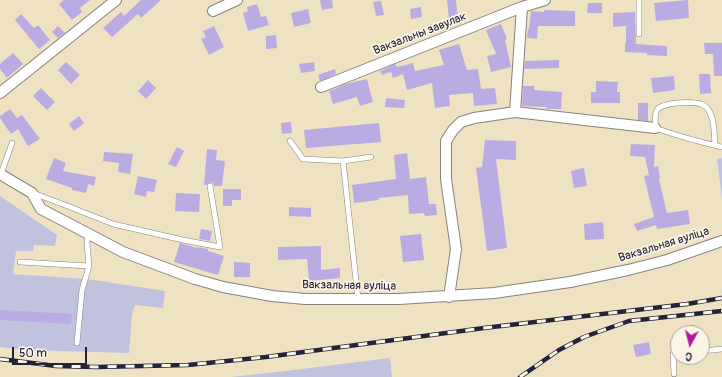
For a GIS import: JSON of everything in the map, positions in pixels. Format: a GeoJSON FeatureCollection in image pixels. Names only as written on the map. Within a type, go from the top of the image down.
{"type":"FeatureCollection","features":[{"type":"Feature","properties":{"kind":"street"},"geometry":{"type":"LineString","coordinates":[[0,93],[116,0]]}},
{"type":"Feature","properties":{"kind":"street"},"geometry":{"type":"LineString","coordinates":[[213,11],[237,0]]}},
{"type":"Feature","properties":{"kind":"street","name":"Вакзальны завулак"},"geometry":{"type":"LineString","coordinates":[[321,87],[522,7],[546,0]]}},
{"type":"Feature","properties":{"kind":"street"},"geometry":{"type":"LineString","coordinates":[[515,112],[522,7]]}},
{"type":"Feature","properties":{"kind":"street"},"geometry":{"type":"LineString","coordinates":[[449,297],[456,249],[446,179],[446,141],[453,130],[461,122],[474,118],[515,112],[656,128]]}},
{"type":"Feature","properties":{"kind":"street","name":"Вакзальная вуліца"},"geometry":{"type":"LineString","coordinates":[[0,174],[32,193],[41,208],[88,235],[123,252],[195,279],[223,287],[246,292],[305,299],[399,300],[494,293],[570,282],[628,270],[667,260],[722,241]]}},
{"type":"Feature","properties":{"kind":"lane"},"geometry":{"type":"LineString","coordinates":[[639,0],[639,34]]}},
{"type":"Feature","properties":{"kind":"lane"},"geometry":{"type":"LineString","coordinates":[[715,145],[711,115],[705,106],[697,103],[664,105],[658,109],[656,113],[656,128],[694,141],[722,147]]}},
{"type":"Feature","properties":{"kind":"lane"},"geometry":{"type":"LineString","coordinates":[[290,141],[303,159],[344,161],[371,157]]}},
{"type":"Feature","properties":{"kind":"lane"},"geometry":{"type":"LineString","coordinates":[[0,174],[12,143]]}},
{"type":"Feature","properties":{"kind":"lane"},"geometry":{"type":"LineString","coordinates":[[344,161],[358,299]]}},
{"type":"Feature","properties":{"kind":"lane"},"geometry":{"type":"LineString","coordinates":[[32,193],[114,224],[220,247],[210,186]]}},
{"type":"Feature","properties":{"kind":"lane"},"geometry":{"type":"LineString","coordinates":[[77,342],[82,290],[89,266],[87,243],[88,235]]}},
{"type":"Feature","properties":{"kind":"lane"},"geometry":{"type":"LineString","coordinates":[[20,262],[89,266]]}},
{"type":"Feature","properties":{"kind":"lane"},"geometry":{"type":"LineString","coordinates":[[710,350],[722,349]]}},
{"type":"Feature","properties":{"kind":"lane"},"geometry":{"type":"LineString","coordinates":[[674,365],[674,374]]}},
{"type":"Feature","properties":{"kind":"shaded area"},"geometry":{"type":"Polygon","coordinates":[[[722,158],[722,199],[717,159],[722,158]]]}},
{"type":"Feature","properties":{"kind":"shaded area"},"geometry":{"type":"Polygon","coordinates":[[[0,196],[57,235],[55,246],[34,245],[33,251],[16,251],[13,274],[87,279],[165,291],[163,308],[135,305],[132,314],[129,353],[26,350],[0,347],[0,196]]]}},
{"type":"Feature","properties":{"kind":"shaded area"},"geometry":{"type":"Polygon","coordinates":[[[390,358],[392,377],[231,377],[286,371],[390,358]]]}},
{"type":"Feature","properties":{"kind":"building"},"geometry":{"type":"Polygon","coordinates":[[[64,0],[90,0],[80,8],[82,12],[72,20],[59,4],[64,0]]]}},
{"type":"Feature","properties":{"kind":"building"},"geometry":{"type":"Polygon","coordinates":[[[141,0],[161,0],[141,18],[138,14],[112,37],[103,28],[121,12],[124,16],[141,0]]]}},
{"type":"Feature","properties":{"kind":"building"},"geometry":{"type":"Polygon","coordinates":[[[320,0],[332,0],[333,8],[322,10],[320,0]]]}},
{"type":"Feature","properties":{"kind":"building"},"geometry":{"type":"Polygon","coordinates":[[[447,0],[456,0],[458,20],[449,20],[447,0]]]}},
{"type":"Feature","properties":{"kind":"building"},"geometry":{"type":"Polygon","coordinates":[[[688,0],[689,18],[656,21],[654,3],[688,0]]]}},
{"type":"Feature","properties":{"kind":"building"},"geometry":{"type":"Polygon","coordinates":[[[381,1],[384,15],[376,16],[373,2],[381,1]]]}},
{"type":"Feature","properties":{"kind":"building"},"geometry":{"type":"Polygon","coordinates":[[[588,3],[602,3],[602,13],[587,13],[588,3]]]}},
{"type":"Feature","properties":{"kind":"building"},"geometry":{"type":"Polygon","coordinates":[[[257,4],[261,17],[266,16],[269,25],[248,31],[243,13],[248,11],[247,7],[257,4]]]}},
{"type":"Feature","properties":{"kind":"building"},"geometry":{"type":"Polygon","coordinates":[[[421,7],[422,17],[411,19],[410,9],[421,7]]]}},
{"type":"Feature","properties":{"kind":"building"},"geometry":{"type":"Polygon","coordinates":[[[308,9],[311,23],[294,27],[291,13],[308,9]]]}},
{"type":"Feature","properties":{"kind":"building"},"geometry":{"type":"Polygon","coordinates":[[[544,10],[575,11],[575,26],[538,26],[537,39],[527,38],[531,11],[544,12],[544,10]]]}},
{"type":"Feature","properties":{"kind":"building"},"geometry":{"type":"Polygon","coordinates":[[[635,12],[636,44],[667,46],[667,56],[625,52],[626,26],[613,27],[613,13],[635,12]]]}},
{"type":"Feature","properties":{"kind":"building"},"geometry":{"type":"Polygon","coordinates":[[[21,14],[34,28],[38,25],[50,40],[39,49],[15,20],[21,14]]]}},
{"type":"Feature","properties":{"kind":"building"},"geometry":{"type":"Polygon","coordinates":[[[501,24],[507,39],[505,40],[511,67],[491,72],[487,56],[496,54],[486,30],[501,24]]]}},
{"type":"Feature","properties":{"kind":"building"},"geometry":{"type":"Polygon","coordinates":[[[58,26],[65,33],[58,38],[52,32],[58,26]]]}},
{"type":"Feature","properties":{"kind":"building"},"geometry":{"type":"Polygon","coordinates":[[[214,26],[224,47],[209,55],[201,39],[206,37],[203,31],[214,26]]]}},
{"type":"Feature","properties":{"kind":"building"},"geometry":{"type":"Polygon","coordinates":[[[276,35],[277,48],[266,49],[266,36],[276,35]]]}},
{"type":"Feature","properties":{"kind":"building"},"geometry":{"type":"Polygon","coordinates":[[[704,43],[722,43],[722,76],[714,76],[713,54],[705,54],[704,43]]]}},
{"type":"Feature","properties":{"kind":"building"},"geometry":{"type":"Polygon","coordinates":[[[459,44],[467,70],[478,69],[481,89],[495,88],[497,104],[474,106],[473,93],[449,95],[450,106],[435,108],[432,83],[407,90],[403,74],[393,78],[391,72],[382,75],[380,71],[395,64],[397,67],[413,63],[415,71],[444,65],[439,50],[459,44]]]}},
{"type":"Feature","properties":{"kind":"building"},"geometry":{"type":"Polygon","coordinates":[[[13,53],[23,64],[7,78],[0,69],[0,64],[13,53]]]}},
{"type":"Feature","properties":{"kind":"building"},"geometry":{"type":"Polygon","coordinates":[[[559,60],[559,68],[524,69],[525,61],[559,60]]]}},
{"type":"Feature","properties":{"kind":"building"},"geometry":{"type":"Polygon","coordinates":[[[66,62],[80,75],[71,84],[58,70],[66,62]]]}},
{"type":"Feature","properties":{"kind":"building"},"geometry":{"type":"Polygon","coordinates":[[[314,62],[315,71],[301,73],[299,64],[314,62]]]}},
{"type":"Feature","properties":{"kind":"building"},"geometry":{"type":"Polygon","coordinates":[[[335,69],[336,74],[320,81],[318,75],[335,69]]]}},
{"type":"Feature","properties":{"kind":"building"},"geometry":{"type":"Polygon","coordinates":[[[699,74],[710,74],[711,93],[700,94],[699,74]]]}},
{"type":"Feature","properties":{"kind":"building"},"geometry":{"type":"Polygon","coordinates":[[[674,76],[675,90],[653,93],[651,78],[674,76]]]}},
{"type":"Feature","properties":{"kind":"building"},"geometry":{"type":"Polygon","coordinates":[[[367,79],[373,102],[360,106],[357,97],[333,104],[329,91],[346,84],[367,79]]]}},
{"type":"Feature","properties":{"kind":"building"},"geometry":{"type":"Polygon","coordinates":[[[148,80],[156,88],[146,99],[138,91],[148,80]]]}},
{"type":"Feature","properties":{"kind":"building"},"geometry":{"type":"Polygon","coordinates":[[[596,81],[618,82],[617,92],[620,92],[620,103],[591,103],[591,92],[596,92],[596,81]]]}},
{"type":"Feature","properties":{"kind":"building"},"geometry":{"type":"Polygon","coordinates":[[[523,86],[534,86],[534,90],[562,92],[561,109],[522,106],[523,86]]]}},
{"type":"Feature","properties":{"kind":"building"},"geometry":{"type":"Polygon","coordinates":[[[41,88],[55,102],[47,110],[33,96],[41,88]]]}},
{"type":"Feature","properties":{"kind":"building"},"geometry":{"type":"Polygon","coordinates":[[[386,98],[405,100],[404,108],[385,107],[386,98]]]}},
{"type":"Feature","properties":{"kind":"building"},"geometry":{"type":"Polygon","coordinates":[[[638,103],[648,103],[648,121],[638,120],[638,103]]]}},
{"type":"Feature","properties":{"kind":"building"},"geometry":{"type":"Polygon","coordinates":[[[10,109],[17,118],[22,115],[40,139],[28,146],[18,129],[11,134],[0,118],[0,116],[10,109]]]}},
{"type":"Feature","properties":{"kind":"building"},"geometry":{"type":"Polygon","coordinates":[[[79,116],[84,123],[74,131],[69,124],[79,116]]]}},
{"type":"Feature","properties":{"kind":"building"},"geometry":{"type":"Polygon","coordinates":[[[291,122],[292,133],[282,134],[281,123],[291,122]]]}},
{"type":"Feature","properties":{"kind":"building"},"geometry":{"type":"Polygon","coordinates":[[[379,123],[381,142],[306,148],[304,130],[379,123]]]}},
{"type":"Feature","properties":{"kind":"building"},"geometry":{"type":"Polygon","coordinates":[[[485,140],[516,141],[516,160],[496,159],[507,248],[487,251],[476,168],[482,167],[485,140]]]}},
{"type":"Feature","properties":{"kind":"building"},"geometry":{"type":"Polygon","coordinates":[[[631,144],[655,145],[654,167],[658,166],[659,179],[667,213],[688,210],[690,224],[657,229],[656,225],[637,231],[634,224],[654,217],[644,176],[649,175],[645,157],[630,156],[631,144]]]}},
{"type":"Feature","properties":{"kind":"building"},"geometry":{"type":"Polygon","coordinates":[[[177,147],[184,151],[176,167],[168,164],[177,147]]]}},
{"type":"Feature","properties":{"kind":"building"},"geometry":{"type":"Polygon","coordinates":[[[207,149],[217,150],[216,160],[225,161],[222,186],[214,186],[213,183],[210,182],[204,185],[207,149]]]}},
{"type":"Feature","properties":{"kind":"building"},"geometry":{"type":"Polygon","coordinates":[[[104,152],[133,154],[130,174],[118,172],[119,163],[103,161],[104,152]]]}},
{"type":"Feature","properties":{"kind":"building"},"geometry":{"type":"Polygon","coordinates":[[[407,153],[410,179],[426,177],[429,204],[436,204],[437,215],[425,216],[424,213],[409,214],[408,195],[379,198],[379,200],[354,203],[352,185],[396,179],[394,155],[407,153]]]}},
{"type":"Feature","properties":{"kind":"building"},"geometry":{"type":"Polygon","coordinates":[[[54,158],[66,163],[63,171],[96,177],[94,186],[88,184],[86,193],[72,190],[72,188],[46,179],[54,158]]]}},
{"type":"Feature","properties":{"kind":"building"},"geometry":{"type":"Polygon","coordinates":[[[584,168],[587,186],[574,188],[571,171],[584,168]]]}},
{"type":"Feature","properties":{"kind":"building"},"geometry":{"type":"Polygon","coordinates":[[[138,176],[157,180],[154,192],[147,191],[146,197],[134,194],[138,176]]]}},
{"type":"Feature","properties":{"kind":"building"},"geometry":{"type":"Polygon","coordinates":[[[223,189],[241,189],[241,200],[232,200],[232,206],[223,206],[223,189]]]}},
{"type":"Feature","properties":{"kind":"building"},"geometry":{"type":"Polygon","coordinates":[[[176,193],[200,194],[199,212],[175,211],[176,193]]]}},
{"type":"Feature","properties":{"kind":"building"},"geometry":{"type":"Polygon","coordinates":[[[289,207],[311,208],[311,217],[289,216],[289,207]]]}},
{"type":"Feature","properties":{"kind":"building"},"geometry":{"type":"Polygon","coordinates":[[[603,222],[604,239],[585,240],[584,224],[603,222]]]}},
{"type":"Feature","properties":{"kind":"building"},"geometry":{"type":"Polygon","coordinates":[[[201,229],[212,231],[210,241],[199,239],[201,229]]]}},
{"type":"Feature","properties":{"kind":"building"},"geometry":{"type":"Polygon","coordinates":[[[421,234],[424,260],[403,262],[400,236],[421,234]]]}},
{"type":"Feature","properties":{"kind":"building"},"geometry":{"type":"Polygon","coordinates":[[[180,243],[197,248],[208,249],[208,251],[224,256],[218,275],[174,262],[180,243]]]}},
{"type":"Feature","properties":{"kind":"building"},"geometry":{"type":"Polygon","coordinates":[[[321,246],[321,270],[340,268],[340,278],[309,281],[307,259],[278,260],[278,247],[321,246]]]}},
{"type":"Feature","properties":{"kind":"building"},"geometry":{"type":"Polygon","coordinates":[[[234,262],[250,263],[250,277],[234,277],[234,262]]]}},
{"type":"Feature","properties":{"kind":"building"},"geometry":{"type":"Polygon","coordinates":[[[0,310],[72,314],[71,324],[0,320],[0,310]]]}},
{"type":"Feature","properties":{"kind":"building"},"geometry":{"type":"Polygon","coordinates":[[[649,342],[651,354],[636,357],[633,345],[649,342]]]}},
{"type":"Feature","properties":{"kind":"railway"},"geometry":{"type":"LineString","coordinates":[[0,359],[56,366],[96,367],[188,365],[266,357],[484,328],[687,304],[722,298]]}},
{"type":"Feature","properties":{"kind":"railway"},"geometry":{"type":"LineString","coordinates":[[520,377],[559,350],[584,337],[629,321],[722,311]]}}]}
